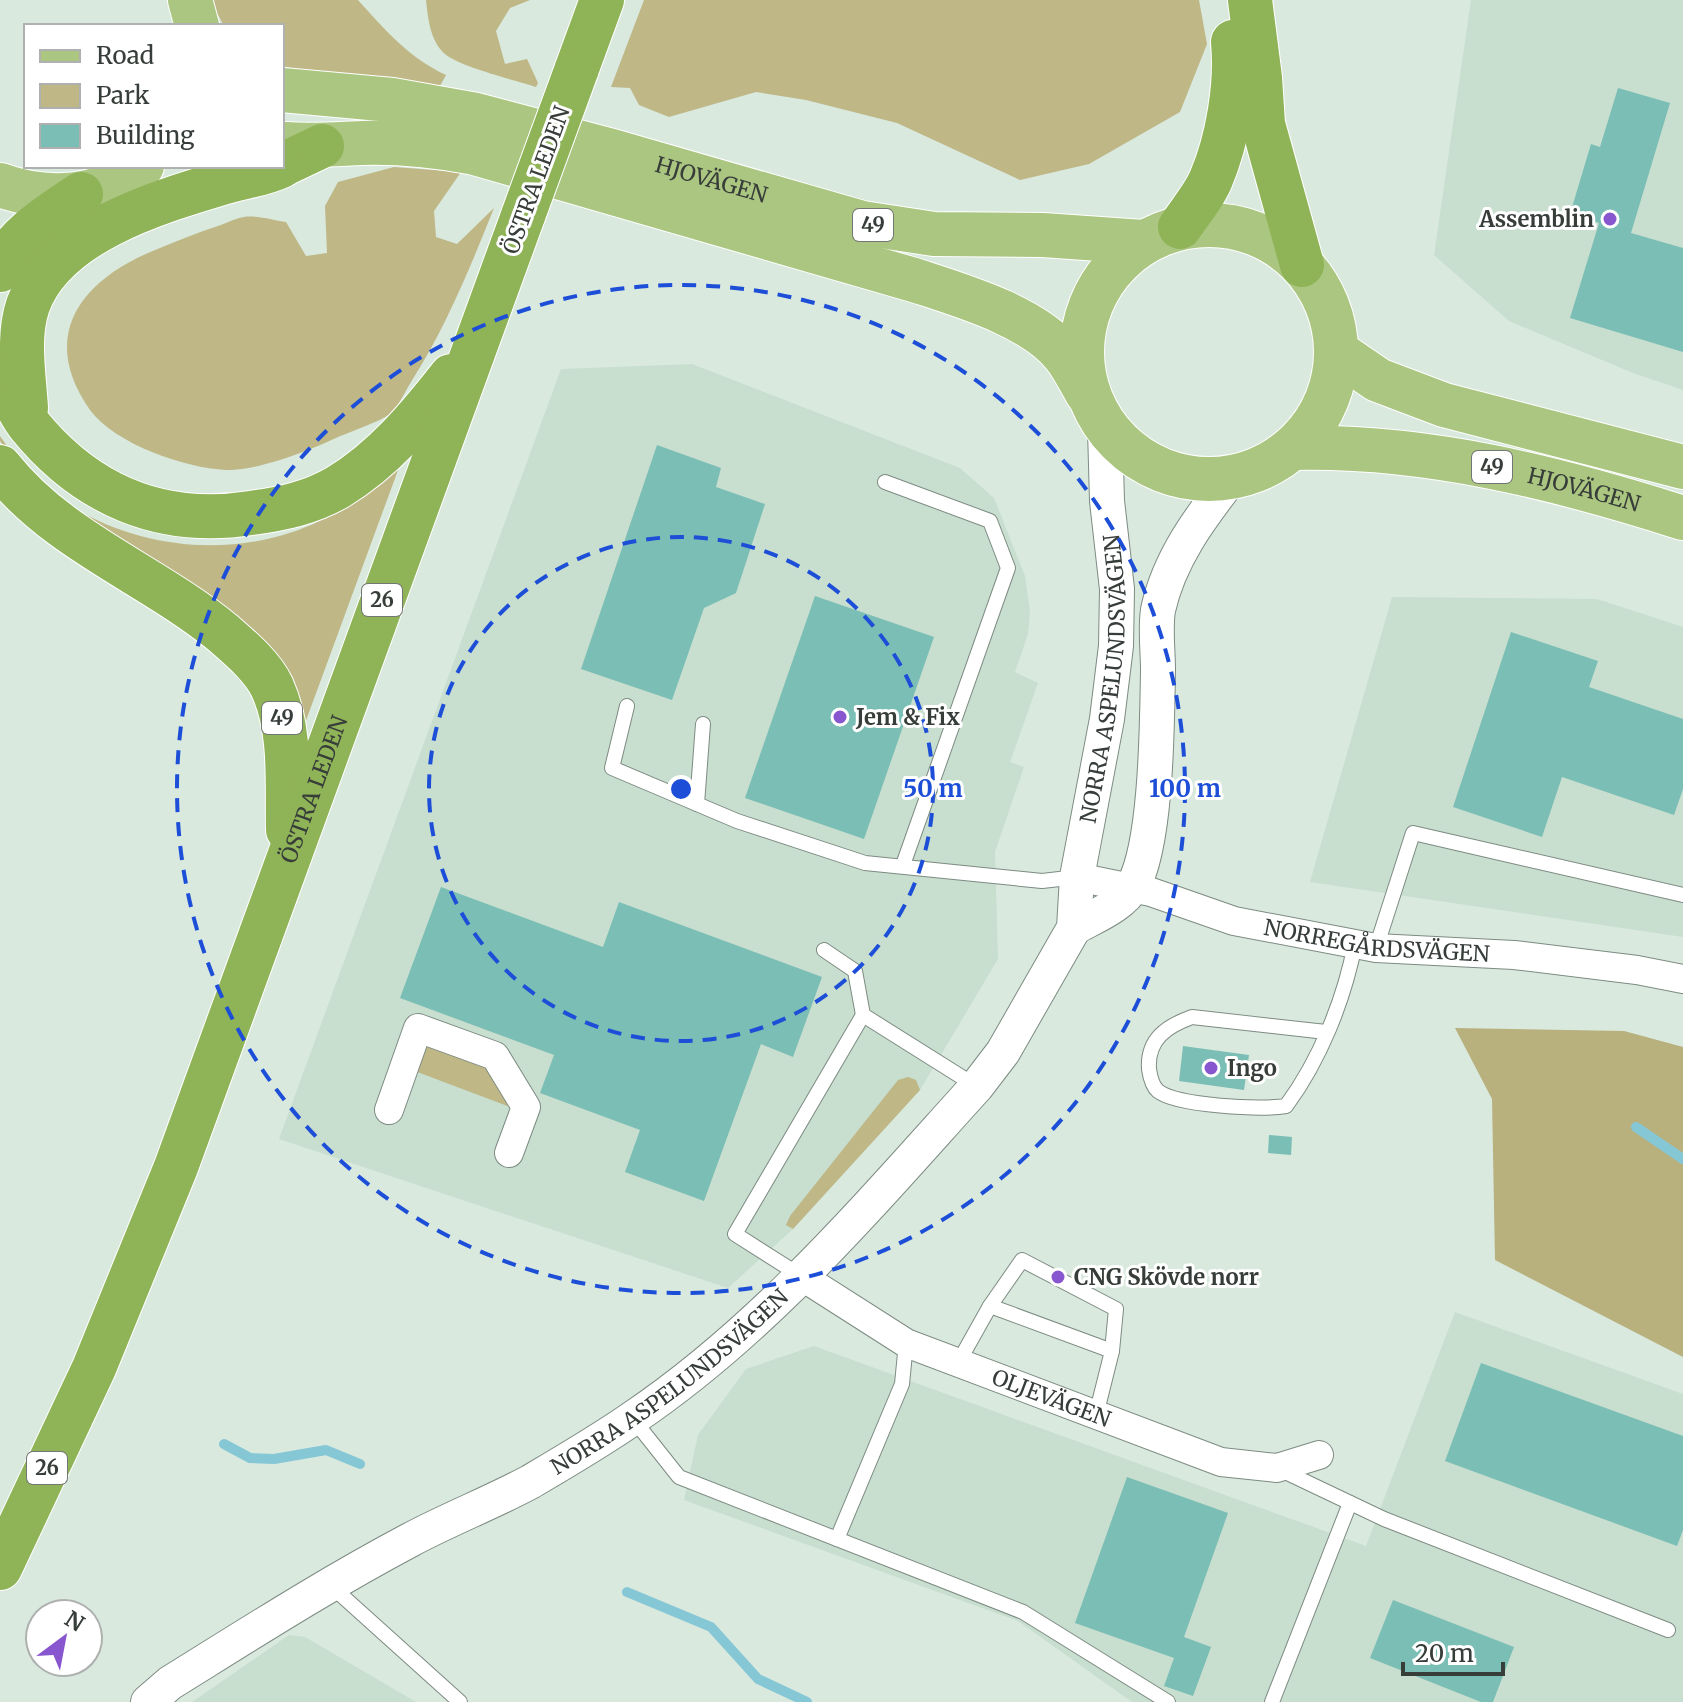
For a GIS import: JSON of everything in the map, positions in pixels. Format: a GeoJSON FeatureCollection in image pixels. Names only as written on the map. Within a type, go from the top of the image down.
{"type":"FeatureCollection","features":[{"type":"Feature","properties":{"kind":"highway","name":"ÖSTRA LEDEN"},"geometry":{"type":"LineString","coordinates":[[0,1568],[94,1368],[171,1182],[602,0]]}},
{"type":"Feature","properties":{"kind":"highway"},"geometry":{"type":"LineString","coordinates":[[1162,235],[1211,180],[1228,120],[1235,68],[1227,0]]}},
{"type":"Feature","properties":{"kind":"highway"},"geometry":{"type":"LineString","coordinates":[[1250,0],[1263,124],[1302,265]]}},
{"type":"Feature","properties":{"kind":"highway"},"geometry":{"type":"LineString","coordinates":[[284,163],[302,145]]}},
{"type":"Feature","properties":{"kind":"highway"},"geometry":{"type":"LineString","coordinates":[[27,422],[22,344],[28,306],[46,270],[77,243],[137,213],[274,168]]}},
{"type":"Feature","properties":{"kind":"highway"},"geometry":{"type":"LineString","coordinates":[[0,270],[3,262],[34,225],[81,194]]}},
{"type":"Feature","properties":{"kind":"highway"},"geometry":{"type":"LineString","coordinates":[[0,371],[27,422],[59,458],[86,480],[119,498],[153,510],[189,517],[231,516],[274,510],[311,500],[366,468],[416,421],[477,343]]}},
{"type":"Feature","properties":{"kind":"highway","name":"49"},"geometry":{"type":"LineString","coordinates":[[0,467],[37,507],[71,533],[198,612],[244,650],[271,685],[287,748],[288,857]]}},
{"type":"Feature","properties":{"kind":"main road"},"geometry":{"type":"LineString","coordinates":[[190,0],[196,24]]}},
{"type":"Feature","properties":{"kind":"main road","name":"HJOVÄGEN"},"geometry":{"type":"LineString","coordinates":[[284,90],[392,100],[476,115],[862,223],[934,234],[1162,235]]}},
{"type":"Feature","properties":{"kind":"main road","name":"HJOVÄGEN"},"geometry":{"type":"LineString","coordinates":[[302,145],[397,144],[440,146],[475,153],[952,293],[1023,321],[1064,354],[1096,411]]}},
{"type":"Feature","properties":{"kind":"main road"},"geometry":{"type":"LineString","coordinates":[[0,185],[21,193],[51,196],[81,194],[109,186],[147,169]]}},
{"type":"Feature","properties":{"kind":"main road","name":"49"},"geometry":{"type":"LineString","coordinates":[[1096,411],[1131,454],[1161,472],[1196,480],[1231,478],[1266,467],[1294,448],[1317,420],[1332,388],[1337,352],[1333,320],[1321,291],[1302,265],[1276,243],[1246,230],[1213,224],[1162,235]]}},
{"type":"Feature","properties":{"kind":"main road"},"geometry":{"type":"LineString","coordinates":[[1096,411],[1080,359],[1083,325],[1095,292],[1115,264],[1162,235]]}},
{"type":"Feature","properties":{"kind":"main road","name":"49"},"geometry":{"type":"LineString","coordinates":[[1337,352],[1378,380],[1444,405],[1683,467]]}},
{"type":"Feature","properties":{"kind":"main road","name":"HJOVÄGEN"},"geometry":{"type":"LineString","coordinates":[[1294,448],[1329,447],[1466,462],[1577,485],[1683,518]]}},
{"type":"Feature","properties":{"kind":"street","name":"NORRA ASPELUNDSVÄGEN"},"geometry":{"type":"LineString","coordinates":[[148,1702],[170,1683],[329,1584],[528,1482],[633,1419],[692,1375],[754,1323],[801,1276],[977,1086],[1003,1052],[1074,928],[1077,877],[1107,719],[1116,646],[1117,589],[1096,411]]}},
{"type":"Feature","properties":{"kind":"street"},"geometry":{"type":"LineString","coordinates":[[1133,888],[1144,856],[1149,818],[1157,709],[1158,612],[1180,550],[1231,478]]}},
{"type":"Feature","properties":{"kind":"street","name":"NORREGÅRDSVÄGEN"},"geometry":{"type":"LineString","coordinates":[[1077,877],[1151,892],[1234,921],[1366,946],[1514,955],[1637,970],[1683,979]]}},
{"type":"Feature","properties":{"kind":"street","name":"NORRA ASPELUNDSVÄGEN"},"geometry":{"type":"LineString","coordinates":[[1074,928],[1118,902],[1133,888]]}},
{"type":"Feature","properties":{"kind":"street"},"geometry":{"type":"LineString","coordinates":[[389,1110],[418,1028],[495,1056],[526,1107],[509,1153]]}},
{"type":"Feature","properties":{"kind":"street","name":"OLJEVÄGEN"},"geometry":{"type":"LineString","coordinates":[[801,1276],[906,1343],[1221,1462],[1277,1468],[1319,1455]]}},
{"type":"Feature","properties":{"kind":"lane"},"geometry":{"type":"LineString","coordinates":[[885,482],[990,521],[1008,568],[903,865]]}},
{"type":"Feature","properties":{"kind":"lane"},"geometry":{"type":"LineString","coordinates":[[627,706],[612,768],[737,821],[865,863],[1042,881],[1077,877]]}},
{"type":"Feature","properties":{"kind":"lane"},"geometry":{"type":"LineString","coordinates":[[697,804],[703,724]]}},
{"type":"Feature","properties":{"kind":"lane"},"geometry":{"type":"LineString","coordinates":[[1326,1032],[1192,1017],[1171,1025],[1158,1036],[1149,1058],[1150,1078],[1159,1092],[1192,1102],[1266,1109],[1286,1106],[1300,1088],[1366,946],[1413,833],[1683,895]]}},
{"type":"Feature","properties":{"kind":"lane"},"geometry":{"type":"LineString","coordinates":[[801,1276],[735,1234],[863,1015],[855,971],[824,950]]}},
{"type":"Feature","properties":{"kind":"lane"},"geometry":{"type":"LineString","coordinates":[[863,1015],[977,1086]]}},
{"type":"Feature","properties":{"kind":"lane"},"geometry":{"type":"LineString","coordinates":[[958,1363],[990,1306],[1022,1260],[1116,1309],[1112,1351],[1096,1415]]}},
{"type":"Feature","properties":{"kind":"lane"},"geometry":{"type":"LineString","coordinates":[[990,1306],[1112,1351]]}},
{"type":"Feature","properties":{"kind":"lane"},"geometry":{"type":"LineString","coordinates":[[837,1539],[902,1384],[906,1343]]}},
{"type":"Feature","properties":{"kind":"lane"},"geometry":{"type":"LineString","coordinates":[[633,1419],[679,1477],[1023,1612],[1168,1702]]}},
{"type":"Feature","properties":{"kind":"lane"},"geometry":{"type":"LineString","coordinates":[[1277,1468],[1384,1519],[1668,1630]]}},
{"type":"Feature","properties":{"kind":"lane"},"geometry":{"type":"LineString","coordinates":[[1272,1702],[1350,1503]]}},
{"type":"Feature","properties":{"kind":"lane"},"geometry":{"type":"LineString","coordinates":[[329,1584],[460,1702]]}},
{"type":"Feature","properties":{"kind":"shaded area"},"geometry":{"type":"Polygon","coordinates":[[[1471,0],[1683,0],[1683,390],[1633,373],[1509,321],[1434,255],[1471,0]]]}},
{"type":"Feature","properties":{"kind":"shaded area"},"geometry":{"type":"Polygon","coordinates":[[[692,364],[960,468],[994,498],[1025,576],[1030,612],[1028,634],[1015,672],[1038,683],[1010,762],[1024,767],[995,852],[998,959],[920,1090],[793,1229],[728,1288],[279,1139],[561,369],[692,364]]]}},
{"type":"Feature","properties":{"kind":"shaded area"},"geometry":{"type":"Polygon","coordinates":[[[1392,597],[1597,599],[1683,627],[1683,937],[1310,882],[1392,597]]]}},
{"type":"Feature","properties":{"kind":"shaded area"},"geometry":{"type":"Polygon","coordinates":[[[1455,1028],[1624,1031],[1683,1047],[1683,1357],[1495,1260],[1492,1099],[1455,1028]]]}},
{"type":"Feature","properties":{"kind":"shaded area"},"geometry":{"type":"Polygon","coordinates":[[[1455,1312],[1683,1394],[1683,1702],[1132,1702],[1018,1621],[684,1500],[698,1435],[746,1369],[814,1346],[1366,1546],[1455,1312]]]}},
{"type":"Feature","properties":{"kind":"shaded area"},"geometry":{"type":"Polygon","coordinates":[[[289,1635],[305,1637],[416,1702],[192,1702],[289,1635]]]}},
{"type":"Feature","properties":{"kind":"green space"},"geometry":{"type":"Polygon","coordinates":[[[210,0],[358,0],[409,51],[446,75],[440,86],[324,75],[284,66],[284,24],[223,24],[210,0]]]}},
{"type":"Feature","properties":{"kind":"green space"},"geometry":{"type":"Polygon","coordinates":[[[426,0],[530,0],[510,8],[496,31],[505,64],[527,59],[538,83],[536,87],[475,68],[445,54],[433,36],[426,0]]]}},
{"type":"Feature","properties":{"kind":"green space"},"geometry":{"type":"Polygon","coordinates":[[[644,0],[1199,0],[1207,44],[1180,112],[1089,164],[1020,180],[897,123],[806,100],[756,92],[669,117],[639,105],[630,88],[611,87],[644,0]]]}},
{"type":"Feature","properties":{"kind":"green space"},"geometry":{"type":"Polygon","coordinates":[[[394,167],[461,172],[434,211],[436,237],[457,244],[494,208],[446,319],[391,413],[297,454],[267,464],[226,470],[191,465],[152,452],[116,433],[90,410],[75,384],[68,360],[68,337],[74,316],[85,298],[102,281],[148,253],[244,217],[286,222],[306,256],[327,253],[325,206],[338,182],[394,167]]]}},
{"type":"Feature","properties":{"kind":"green space"},"geometry":{"type":"Polygon","coordinates":[[[0,436],[22,465],[51,492],[84,513],[120,530],[158,540],[197,545],[236,544],[274,537],[311,525],[347,505],[401,462],[304,726],[89,526],[20,468],[0,441],[0,436]]]}},
{"type":"Feature","properties":{"kind":"green space"},"geometry":{"type":"Polygon","coordinates":[[[436,1042],[494,1068],[515,1109],[412,1070],[419,1049],[436,1042]]]}},
{"type":"Feature","properties":{"kind":"green space"},"geometry":{"type":"Polygon","coordinates":[[[908,1077],[916,1080],[920,1090],[793,1229],[786,1225],[898,1080],[908,1077]]]}},
{"type":"Feature","properties":{"kind":"building","name":"Assemblin"},"geometry":{"type":"Polygon","coordinates":[[[1618,88],[1670,103],[1631,233],[1683,248],[1683,352],[1570,318],[1599,223],[1570,214],[1591,144],[1600,147],[1618,88]]]}},
{"type":"Feature","properties":{"kind":"building"},"geometry":{"type":"Polygon","coordinates":[[[657,445],[721,468],[716,487],[765,504],[736,593],[704,608],[672,700],[581,669],[657,445]]]}},
{"type":"Feature","properties":{"kind":"building","name":"Jem & Fix"},"geometry":{"type":"Polygon","coordinates":[[[815,596],[934,637],[864,839],[745,798],[815,596]]]}},
{"type":"Feature","properties":{"kind":"building"},"geometry":{"type":"Polygon","coordinates":[[[1511,632],[1598,661],[1589,687],[1683,719],[1683,789],[1674,815],[1562,777],[1542,837],[1453,807],[1511,632]]]}},
{"type":"Feature","properties":{"kind":"building"},"geometry":{"type":"Polygon","coordinates":[[[441,887],[603,947],[619,902],[822,977],[793,1057],[761,1044],[704,1201],[625,1172],[640,1130],[540,1093],[554,1055],[400,998],[441,887]]]}},
{"type":"Feature","properties":{"kind":"building"},"geometry":{"type":"Polygon","coordinates":[[[1183,1046],[1249,1055],[1244,1090],[1179,1081],[1183,1046]]]}},
{"type":"Feature","properties":{"kind":"building"},"geometry":{"type":"Polygon","coordinates":[[[1269,1135],[1292,1137],[1291,1155],[1268,1153],[1269,1135]]]}},
{"type":"Feature","properties":{"kind":"building"},"geometry":{"type":"Polygon","coordinates":[[[1481,1363],[1683,1436],[1683,1530],[1677,1546],[1445,1461],[1481,1363]]]}},
{"type":"Feature","properties":{"kind":"building"},"geometry":{"type":"Polygon","coordinates":[[[1127,1477],[1228,1513],[1184,1637],[1211,1647],[1193,1696],[1164,1686],[1174,1658],[1075,1623],[1127,1477]]]}},
{"type":"Feature","properties":{"kind":"building"},"geometry":{"type":"Polygon","coordinates":[[[1393,1600],[1514,1647],[1493,1702],[1481,1702],[1370,1658],[1393,1600]]]}},
{"type":"Feature","properties":{"kind":"waterway"},"geometry":{"type":"LineString","coordinates":[[1636,1127],[1683,1159]]}},
{"type":"Feature","properties":{"kind":"waterway"},"geometry":{"type":"LineString","coordinates":[[224,1444],[250,1458],[274,1459],[326,1450],[360,1464]]}},
{"type":"Feature","properties":{"kind":"waterway"},"geometry":{"type":"LineString","coordinates":[[627,1592],[711,1627],[758,1679],[807,1702]]}},
{"type":"Feature","properties":{"kind":"place","name":"Assemblin"},"geometry":{"type":"Point","coordinates":[1610,219]}},
{"type":"Feature","properties":{"kind":"place","name":"Jem & Fix"},"geometry":{"type":"Point","coordinates":[840,717]}},
{"type":"Feature","properties":{"kind":"place","name":"Ingo"},"geometry":{"type":"Point","coordinates":[1211,1068]}},
{"type":"Feature","properties":{"kind":"place","name":"CNG Skövde norr"},"geometry":{"type":"Point","coordinates":[1058,1277]}}]}
